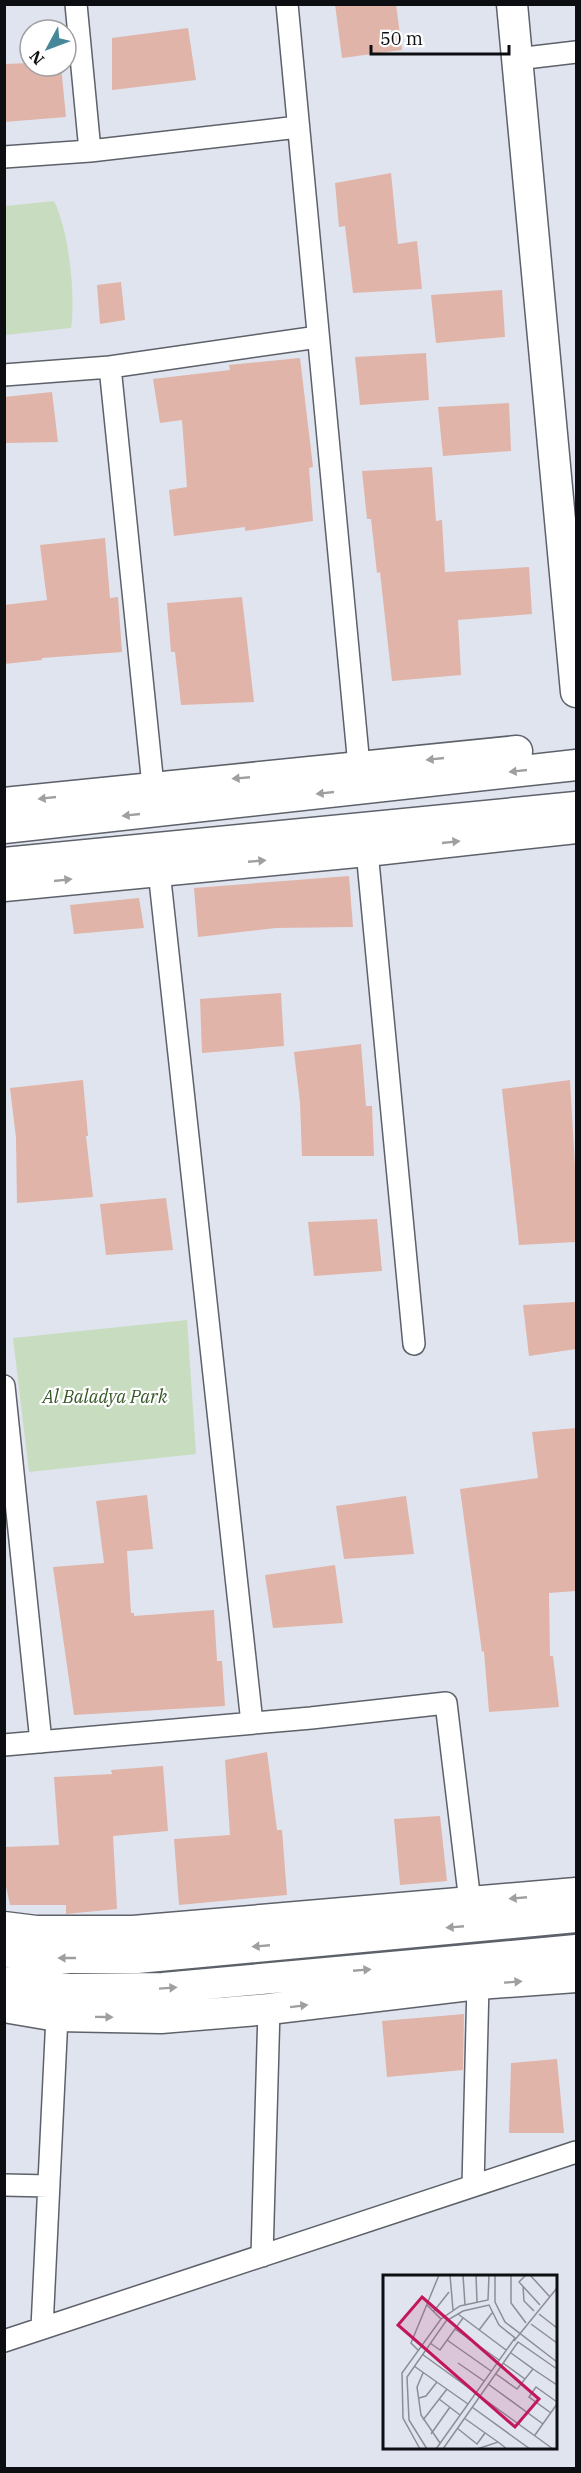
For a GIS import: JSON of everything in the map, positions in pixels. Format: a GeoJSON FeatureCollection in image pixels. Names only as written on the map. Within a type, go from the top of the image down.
{"type":"FeatureCollection","features":[{"type":"Feature","properties":{"kind":"main road"},"geometry":{"type":"LineString","coordinates":[[512,4],[576,692]]}},
{"type":"Feature","properties":{"kind":"main road"},"geometry":{"type":"LineString","coordinates":[[4,803],[153,786],[576,745]]}},
{"type":"Feature","properties":{"kind":"main road"},"geometry":{"type":"LineString","coordinates":[[4,828],[576,765]]}},
{"type":"Feature","properties":{"kind":"main road"},"geometry":{"type":"LineString","coordinates":[[4,863],[576,807]]}},
{"type":"Feature","properties":{"kind":"main road"},"geometry":{"type":"LineString","coordinates":[[4,886],[576,828]]}},
{"type":"Feature","properties":{"kind":"main road"},"geometry":{"type":"LineString","coordinates":[[4,1927],[36,1931],[133,1931],[576,1893]]}},
{"type":"Feature","properties":{"kind":"main road"},"geometry":{"type":"LineString","coordinates":[[4,1951],[40,1958],[137,1958],[576,1917]]}},
{"type":"Feature","properties":{"kind":"main road"},"geometry":{"type":"LineString","coordinates":[[4,1982],[69,1989],[163,1989],[576,1950]]}},
{"type":"Feature","properties":{"kind":"main road"},"geometry":{"type":"LineString","coordinates":[[4,2007],[57,2016],[161,2018],[269,2009],[477,1984],[576,1977]]}},
{"type":"Feature","properties":{"kind":"street"},"geometry":{"type":"LineString","coordinates":[[76,4],[90,151]]}},
{"type":"Feature","properties":{"kind":"street"},"geometry":{"type":"LineString","coordinates":[[287,4],[359,766]]}},
{"type":"Feature","properties":{"kind":"street"},"geometry":{"type":"LineString","coordinates":[[517,59],[576,52]]}},
{"type":"Feature","properties":{"kind":"street"},"geometry":{"type":"LineString","coordinates":[[4,157],[90,151],[298,127]]}},
{"type":"Feature","properties":{"kind":"street"},"geometry":{"type":"LineString","coordinates":[[4,375],[110,367],[318,337]]}},
{"type":"Feature","properties":{"kind":"street"},"geometry":{"type":"LineString","coordinates":[[110,367],[153,786]]}},
{"type":"Feature","properties":{"kind":"street"},"geometry":{"type":"LineString","coordinates":[[367,851],[414,1344]]}},
{"type":"Feature","properties":{"kind":"street"},"geometry":{"type":"LineString","coordinates":[[159,871],[252,1723]]}},
{"type":"Feature","properties":{"kind":"street"},"geometry":{"type":"LineString","coordinates":[[4,1386],[41,1742]]}},
{"type":"Feature","properties":{"kind":"street"},"geometry":{"type":"LineString","coordinates":[[4,1745],[252,1723],[446,1702],[470,1902]]}},
{"type":"Feature","properties":{"kind":"street"},"geometry":{"type":"LineString","coordinates":[[473,2186],[477,1984]]}},
{"type":"Feature","properties":{"kind":"street"},"geometry":{"type":"LineString","coordinates":[[262,2256],[269,2009]]}},
{"type":"Feature","properties":{"kind":"street"},"geometry":{"type":"LineString","coordinates":[[42,2328],[57,2016]]}},
{"type":"Feature","properties":{"kind":"street"},"geometry":{"type":"LineString","coordinates":[[4,2341],[576,2152]]}},
{"type":"Feature","properties":{"kind":"street"},"geometry":{"type":"LineString","coordinates":[[4,2185],[49,2186]]}},
{"type":"Feature","properties":{"kind":"green space"},"geometry":{"type":"Polygon","coordinates":[[[54,201],[64,229],[70,264],[73,299],[71,328],[5,335],[5,206],[54,201]]]}},
{"type":"Feature","properties":{"kind":"green space","name":"Al Baladya Park"},"geometry":{"type":"Polygon","coordinates":[[[187,1320],[196,1454],[29,1472],[13,1338],[187,1320]]]}},
{"type":"Feature","properties":{"kind":"building"},"geometry":{"type":"Polygon","coordinates":[[[335,4],[396,4],[402,50],[342,58],[335,4]]]}},
{"type":"Feature","properties":{"kind":"building"},"geometry":{"type":"Polygon","coordinates":[[[188,28],[196,80],[112,90],[112,38],[188,28]]]}},
{"type":"Feature","properties":{"kind":"building"},"geometry":{"type":"Polygon","coordinates":[[[18,63],[18,78],[62,78],[66,117],[4,122],[4,64],[18,63]]]}},
{"type":"Feature","properties":{"kind":"building"},"geometry":{"type":"Polygon","coordinates":[[[391,173],[398,244],[417,241],[422,289],[353,293],[345,226],[339,227],[335,183],[391,173]]]}},
{"type":"Feature","properties":{"kind":"building"},"geometry":{"type":"Polygon","coordinates":[[[121,282],[125,320],[100,324],[97,285],[121,282]]]}},
{"type":"Feature","properties":{"kind":"building"},"geometry":{"type":"Polygon","coordinates":[[[502,290],[505,337],[436,343],[431,295],[502,290]]]}},
{"type":"Feature","properties":{"kind":"building"},"geometry":{"type":"Polygon","coordinates":[[[426,353],[429,400],[360,405],[355,357],[426,353]]]}},
{"type":"Feature","properties":{"kind":"building"},"geometry":{"type":"Polygon","coordinates":[[[300,358],[313,467],[309,468],[313,521],[245,531],[245,527],[174,536],[169,490],[187,487],[182,420],[160,423],[153,379],[230,370],[229,365],[300,358]]]}},
{"type":"Feature","properties":{"kind":"building"},"geometry":{"type":"Polygon","coordinates":[[[52,392],[58,442],[4,443],[4,397],[52,392]]]}},
{"type":"Feature","properties":{"kind":"building"},"geometry":{"type":"Polygon","coordinates":[[[509,403],[511,451],[443,456],[438,407],[509,403]]]}},
{"type":"Feature","properties":{"kind":"building"},"geometry":{"type":"Polygon","coordinates":[[[432,467],[436,521],[442,520],[445,572],[529,567],[532,614],[458,620],[461,675],[392,681],[380,572],[377,573],[371,519],[367,519],[362,471],[432,467]]]}},
{"type":"Feature","properties":{"kind":"building"},"geometry":{"type":"Polygon","coordinates":[[[105,538],[110,598],[118,597],[122,652],[42,658],[42,660],[4,664],[4,605],[47,600],[40,545],[105,538]]]}},
{"type":"Feature","properties":{"kind":"building"},"geometry":{"type":"Polygon","coordinates":[[[242,597],[254,702],[181,705],[175,652],[171,652],[167,603],[242,597]]]}},
{"type":"Feature","properties":{"kind":"building"},"geometry":{"type":"Polygon","coordinates":[[[349,876],[353,927],[276,928],[198,937],[194,888],[349,876]]]}},
{"type":"Feature","properties":{"kind":"building"},"geometry":{"type":"Polygon","coordinates":[[[139,898],[144,928],[74,934],[70,905],[139,898]]]}},
{"type":"Feature","properties":{"kind":"building"},"geometry":{"type":"Polygon","coordinates":[[[281,993],[284,1046],[202,1053],[200,999],[281,993]]]}},
{"type":"Feature","properties":{"kind":"building"},"geometry":{"type":"Polygon","coordinates":[[[361,1044],[366,1106],[372,1106],[374,1156],[302,1156],[300,1102],[294,1052],[361,1044]]]}},
{"type":"Feature","properties":{"kind":"building"},"geometry":{"type":"Polygon","coordinates":[[[83,1080],[93,1197],[17,1203],[16,1138],[10,1088],[83,1080]]]}},
{"type":"Feature","properties":{"kind":"building"},"geometry":{"type":"Polygon","coordinates":[[[570,1080],[576,1184],[576,1242],[519,1245],[502,1089],[570,1080]]]}},
{"type":"Feature","properties":{"kind":"building"},"geometry":{"type":"Polygon","coordinates":[[[166,1198],[173,1250],[106,1255],[100,1204],[166,1198]]]}},
{"type":"Feature","properties":{"kind":"building"},"geometry":{"type":"Polygon","coordinates":[[[377,1219],[382,1271],[314,1276],[308,1222],[377,1219]]]}},
{"type":"Feature","properties":{"kind":"building"},"geometry":{"type":"Polygon","coordinates":[[[576,1302],[576,1349],[529,1356],[523,1305],[576,1302]]]}},
{"type":"Feature","properties":{"kind":"building"},"geometry":{"type":"Polygon","coordinates":[[[576,1428],[576,1591],[549,1593],[550,1656],[553,1656],[559,1707],[489,1712],[484,1651],[482,1652],[460,1489],[538,1478],[532,1432],[576,1428]]]}},
{"type":"Feature","properties":{"kind":"building"},"geometry":{"type":"Polygon","coordinates":[[[147,1495],[153,1549],[127,1551],[131,1613],[134,1613],[134,1616],[214,1610],[217,1661],[222,1661],[225,1706],[74,1715],[53,1567],[104,1563],[96,1501],[147,1495]]]}},
{"type":"Feature","properties":{"kind":"building"},"geometry":{"type":"Polygon","coordinates":[[[406,1496],[414,1554],[344,1559],[336,1506],[406,1496]]]}},
{"type":"Feature","properties":{"kind":"building"},"geometry":{"type":"Polygon","coordinates":[[[335,1565],[343,1623],[273,1628],[265,1575],[335,1565]]]}},
{"type":"Feature","properties":{"kind":"building"},"geometry":{"type":"Polygon","coordinates":[[[267,1752],[277,1830],[282,1830],[287,1895],[179,1905],[174,1839],[230,1835],[225,1760],[267,1752]]]}},
{"type":"Feature","properties":{"kind":"building"},"geometry":{"type":"Polygon","coordinates":[[[163,1766],[168,1831],[113,1836],[117,1909],[66,1914],[66,1905],[10,1905],[4,1877],[4,1847],[59,1845],[54,1777],[112,1774],[111,1770],[163,1766]]]}},
{"type":"Feature","properties":{"kind":"building"},"geometry":{"type":"Polygon","coordinates":[[[440,1816],[447,1881],[400,1885],[394,1819],[440,1816]]]}},
{"type":"Feature","properties":{"kind":"building"},"geometry":{"type":"Polygon","coordinates":[[[464,2014],[463,2070],[387,2077],[382,2021],[464,2014]]]}},
{"type":"Feature","properties":{"kind":"building"},"geometry":{"type":"Polygon","coordinates":[[[557,2059],[564,2133],[509,2133],[511,2063],[557,2059]]]}}]}
